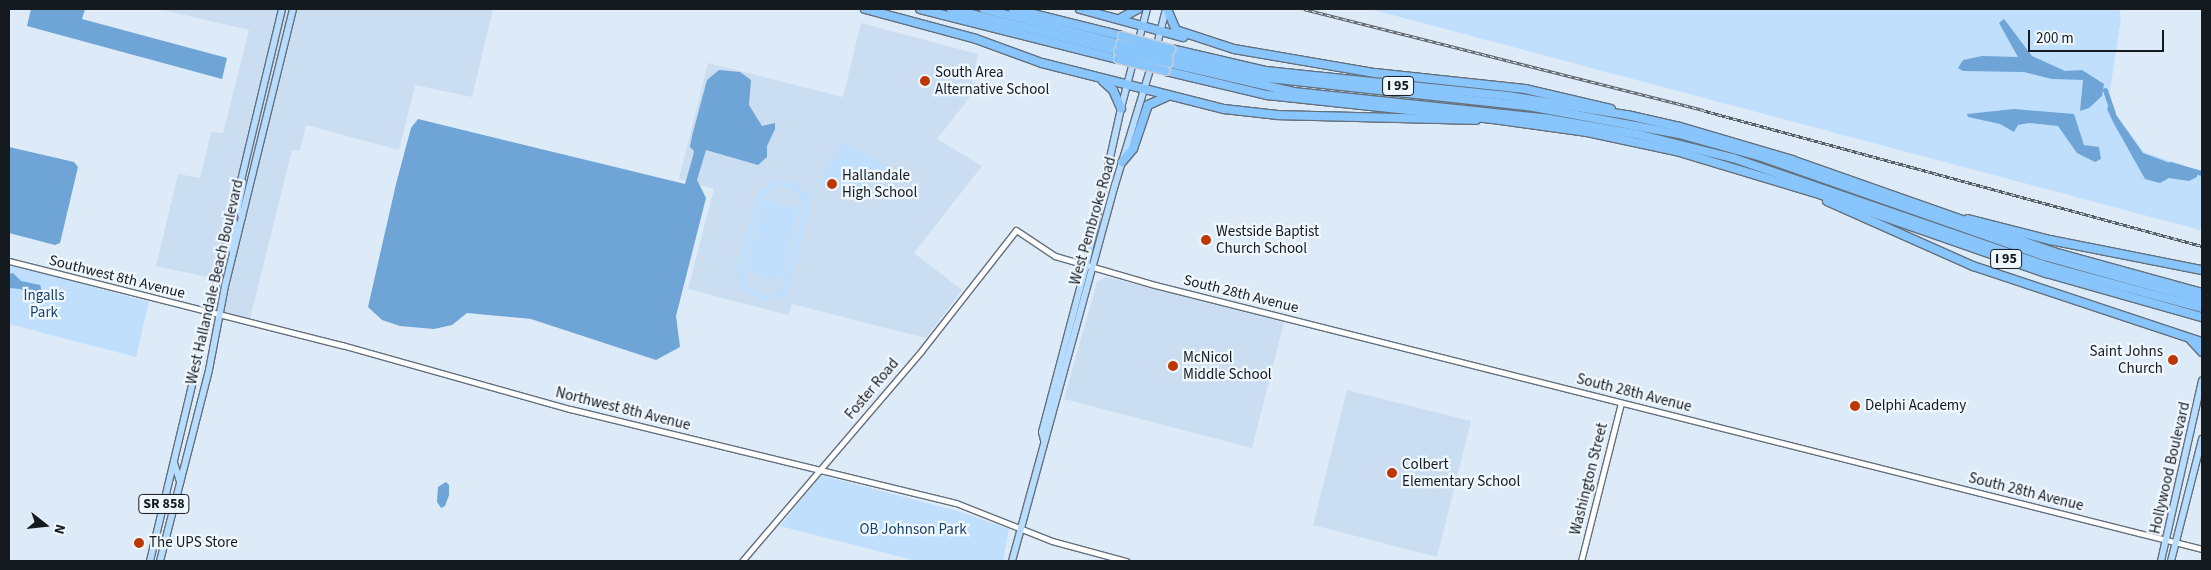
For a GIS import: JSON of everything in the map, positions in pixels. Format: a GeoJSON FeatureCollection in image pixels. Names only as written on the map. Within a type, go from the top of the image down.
{"type":"FeatureCollection","features":[{"type":"Feature","properties":{"kind":"highway"},"geometry":{"type":"LineString","coordinates":[[865,9],[976,39],[1042,63],[1224,109],[1278,115],[1454,122],[1493,118]]}},
{"type":"Feature","properties":{"kind":"highway","name":"I 95"},"geometry":{"type":"LineString","coordinates":[[920,9],[1120,47],[1169,60],[1266,96],[1493,118],[1587,132],[1676,151],[1813,192],[2046,274],[2202,317]]}},
{"type":"Feature","properties":{"kind":"highway"},"geometry":{"type":"LineString","coordinates":[[951,9],[1120,47]]}},
{"type":"Feature","properties":{"kind":"highway"},"geometry":{"type":"LineString","coordinates":[[984,9],[1120,47]]}},
{"type":"Feature","properties":{"kind":"highway","name":"I 95"},"geometry":{"type":"LineString","coordinates":[[1013,9],[1120,47],[1169,60],[1312,78],[1508,96],[1627,115],[1737,142],[2053,252],[2202,293]]}},
{"type":"Feature","properties":{"kind":"highway"},"geometry":{"type":"LineString","coordinates":[[1080,9],[1119,18],[1160,31],[1295,61],[1561,95],[1627,115]]}},
{"type":"Feature","properties":{"kind":"highway"},"geometry":{"type":"LineString","coordinates":[[1119,18],[1138,9]]}},
{"type":"Feature","properties":{"kind":"highway"},"geometry":{"type":"LineString","coordinates":[[1167,9],[1176,30],[1205,40]]}},
{"type":"Feature","properties":{"kind":"highway"},"geometry":{"type":"LineString","coordinates":[[1169,60],[1259,77],[1528,106],[1679,134],[1759,156],[2044,256],[2202,300]]}},
{"type":"Feature","properties":{"kind":"highway"},"geometry":{"type":"LineString","coordinates":[[1169,60],[1294,92],[1549,118],[1636,134],[1752,164],[2050,267],[2202,308]]}},
{"type":"Feature","properties":{"kind":"highway"},"geometry":{"type":"LineString","coordinates":[[1100,79],[1113,90],[1121,108]]}},
{"type":"Feature","properties":{"kind":"highway"},"geometry":{"type":"LineString","coordinates":[[1122,162],[1133,149],[1148,105],[1169,96]]}},
{"type":"Feature","properties":{"kind":"highway"},"geometry":{"type":"LineString","coordinates":[[1813,192],[1840,208],[1973,266],[2202,342]]}},
{"type":"Feature","properties":{"kind":"highway"},"geometry":{"type":"LineString","coordinates":[[1944,214],[2050,240],[2202,270]]}},
{"type":"Feature","properties":{"kind":"highway"},"geometry":{"type":"LineString","coordinates":[[2188,337],[2202,352]]}},
{"type":"Feature","properties":{"kind":"main road","name":"West Hallandale Beach Boulevard"},"geometry":{"type":"LineString","coordinates":[[150,561],[282,9]]}},
{"type":"Feature","properties":{"kind":"main road","name":"West Hallandale Beach Boulevard"},"geometry":{"type":"LineString","coordinates":[[160,561],[185,466],[233,254],[293,9]]}},
{"type":"Feature","properties":{"kind":"main road","name":"West Pembroke Road"},"geometry":{"type":"LineString","coordinates":[[1089,266],[1126,85],[1147,9]]}},
{"type":"Feature","properties":{"kind":"main road"},"geometry":{"type":"LineString","coordinates":[[1160,31],[1161,9]]}},
{"type":"Feature","properties":{"kind":"main road","name":"West Pembroke Road"},"geometry":{"type":"LineString","coordinates":[[1012,561],[1044,440],[1042,432],[1089,266],[1145,90],[1167,9]]}},
{"type":"Feature","properties":{"kind":"main road"},"geometry":{"type":"LineString","coordinates":[[241,177],[243,182],[238,208],[242,217]]}},
{"type":"Feature","properties":{"kind":"main road"},"geometry":{"type":"LineString","coordinates":[[231,216],[235,224],[230,245],[233,254]]}},
{"type":"Feature","properties":{"kind":"main road","name":"Hollywood Boulevard"},"geometry":{"type":"LineString","coordinates":[[2161,561],[2202,381]]}},
{"type":"Feature","properties":{"kind":"main road","name":"Hollywood Boulevard"},"geometry":{"type":"LineString","coordinates":[[2172,561],[2202,439]]}},
{"type":"Feature","properties":{"kind":"main road"},"geometry":{"type":"LineString","coordinates":[[178,446],[185,466]]}},
{"type":"Feature","properties":{"kind":"main road"},"geometry":{"type":"LineString","coordinates":[[174,463],[180,486]]}},
{"type":"Feature","properties":{"kind":"street","name":"South 28th Avenue"},"geometry":{"type":"LineString","coordinates":[[1016,230],[1046,252],[1089,266],[1621,403],[2202,549]]}},
{"type":"Feature","properties":{"kind":"street","name":"Foster Road"},"geometry":{"type":"LineString","coordinates":[[742,561],[922,350],[1016,230]]}},
{"type":"Feature","properties":{"kind":"street","name":"Southwest 8th Avenue"},"geometry":{"type":"LineString","coordinates":[[9,262],[219,315]]}},
{"type":"Feature","properties":{"kind":"street","name":"Northwest 8th Avenue"},"geometry":{"type":"LineString","coordinates":[[219,315],[342,345],[521,396],[956,502],[1052,541],[1126,561]]}},
{"type":"Feature","properties":{"kind":"street","name":"Washington Street"},"geometry":{"type":"LineString","coordinates":[[1581,561],[1621,403]]}},
{"type":"Feature","properties":{"kind":"shaded area"},"geometry":{"type":"Polygon","coordinates":[[[159,9],[493,9],[472,97],[415,85],[399,150],[306,125],[300,151],[292,150],[250,319],[223,312],[231,282],[156,266],[178,174],[200,178],[211,132],[223,133],[249,30],[159,9]]]}},
{"type":"Feature","properties":{"kind":"shaded area","name":"Hallandale High School"},"geometry":{"type":"Polygon","coordinates":[[[861,23],[978,54],[972,82],[980,84],[937,139],[982,166],[914,253],[962,290],[926,338],[792,304],[788,315],[688,289],[714,189],[679,179],[708,63],[843,97],[861,23]]]}},
{"type":"Feature","properties":{"kind":"shaded area","name":"McNicol Middle School"},"geometry":{"type":"Polygon","coordinates":[[[1106,277],[1284,322],[1252,448],[1064,399],[1097,282],[1106,277]]]}},
{"type":"Feature","properties":{"kind":"shaded area","name":"Colbert Elementary School"},"geometry":{"type":"Polygon","coordinates":[[[1347,390],[1471,421],[1437,557],[1313,525],[1347,390]]]}},
{"type":"Feature","properties":{"kind":"green space"},"geometry":{"type":"Polygon","coordinates":[[[1370,9],[2119,9],[2121,18],[2108,103],[2144,152],[2202,172],[2202,223],[2200,230],[1370,9]]]}},
{"type":"Feature","properties":{"kind":"green space"},"geometry":{"type":"Polygon","coordinates":[[[842,141],[878,160],[888,168],[861,189],[833,190],[819,183],[842,141]]]}},
{"type":"Feature","properties":{"kind":"green space"},"geometry":{"type":"Polygon","coordinates":[[[774,181],[790,182],[800,187],[806,196],[807,193],[813,194],[786,300],[780,296],[765,301],[743,291],[737,280],[737,269],[757,194],[774,181]],[[780,186],[772,188],[762,199],[743,270],[747,287],[761,295],[775,293],[783,284],[803,208],[799,196],[793,190],[780,186]]]}},
{"type":"Feature","properties":{"kind":"green space"},"geometry":{"type":"Polygon","coordinates":[[[764,200],[799,209],[781,281],[745,272],[764,200]]]}},
{"type":"Feature","properties":{"kind":"green space","name":"Ingalls Park"},"geometry":{"type":"Polygon","coordinates":[[[9,264],[149,302],[136,357],[9,324],[9,264]]]}},
{"type":"Feature","properties":{"kind":"green space","name":"OB Johnson Park"},"geometry":{"type":"Polygon","coordinates":[[[820,475],[961,512],[1009,529],[1003,561],[916,561],[780,526],[820,475]]]}},
{"type":"Feature","properties":{"kind":"water"},"geometry":{"type":"Polygon","coordinates":[[[31,9],[85,9],[82,19],[227,58],[222,79],[27,26],[31,9]]]}},
{"type":"Feature","properties":{"kind":"water"},"geometry":{"type":"Polygon","coordinates":[[[2004,19],[2032,56],[2065,71],[2082,70],[2104,84],[2102,96],[2089,108],[2080,111],[2083,80],[2052,79],[2024,72],[1963,71],[1958,68],[1963,60],[1982,56],[2018,57],[1999,23],[2004,19]]]}},
{"type":"Feature","properties":{"kind":"water"},"geometry":{"type":"Polygon","coordinates":[[[719,70],[740,72],[751,80],[749,105],[762,126],[775,123],[775,129],[767,146],[767,157],[758,165],[706,150],[697,180],[706,198],[676,316],[680,347],[656,360],[531,319],[467,313],[452,325],[434,329],[400,326],[382,320],[368,307],[396,184],[411,128],[418,119],[685,184],[694,151],[690,147],[692,136],[707,80],[719,70]]]}},
{"type":"Feature","properties":{"kind":"water"},"geometry":{"type":"Polygon","coordinates":[[[2109,105],[2143,153],[2197,173],[2197,177],[2189,181],[2169,178],[2160,183],[2145,179],[2113,122],[2107,109],[2109,105]]]}},
{"type":"Feature","properties":{"kind":"water"},"geometry":{"type":"Polygon","coordinates":[[[2014,109],[2074,114],[2084,145],[2099,147],[2101,159],[2095,162],[2077,153],[2058,126],[2029,123],[2018,125],[2014,132],[2000,124],[1968,117],[1967,114],[2014,109]]]}},
{"type":"Feature","properties":{"kind":"water"},"geometry":{"type":"Polygon","coordinates":[[[9,147],[74,162],[78,167],[60,243],[55,245],[9,233],[9,147]]]}},
{"type":"Feature","properties":{"kind":"water"},"geometry":{"type":"Polygon","coordinates":[[[13,273],[21,281],[40,285],[42,291],[37,303],[32,303],[21,289],[9,288],[9,274],[13,273]]]}},
{"type":"Feature","properties":{"kind":"water"},"geometry":{"type":"Polygon","coordinates":[[[446,482],[449,485],[449,495],[445,506],[441,508],[437,502],[438,487],[446,482]]]}},
{"type":"Feature","properties":{"kind":"waterway"},"geometry":{"type":"LineString","coordinates":[[2105,90],[2113,113]]}},
{"type":"Feature","properties":{"kind":"waterway"},"geometry":{"type":"LineString","coordinates":[[2170,164],[2202,173]]}},
{"type":"Feature","properties":{"kind":"railway"},"geometry":{"type":"LineString","coordinates":[[1304,9],[1702,110],[2202,246]]}},
{"type":"Feature","properties":{"kind":"place","name":"South Area Alternative School"},"geometry":{"type":"Point","coordinates":[925,81]}},
{"type":"Feature","properties":{"kind":"place","name":"Hallandale High School"},"geometry":{"type":"Point","coordinates":[832,184]}},
{"type":"Feature","properties":{"kind":"place","name":"Westside Baptist Church School"},"geometry":{"type":"Point","coordinates":[1206,240]}},
{"type":"Feature","properties":{"kind":"place","name":"Saint Johns Church"},"geometry":{"type":"Point","coordinates":[2173,360]}},
{"type":"Feature","properties":{"kind":"place","name":"McNicol Middle School"},"geometry":{"type":"Point","coordinates":[1173,366]}},
{"type":"Feature","properties":{"kind":"place","name":"Delphi Academy"},"geometry":{"type":"Point","coordinates":[1855,406]}},
{"type":"Feature","properties":{"kind":"place","name":"Colbert Elementary School"},"geometry":{"type":"Point","coordinates":[1392,473]}},
{"type":"Feature","properties":{"kind":"place","name":"The UPS Store"},"geometry":{"type":"Point","coordinates":[139,543]}}]}
